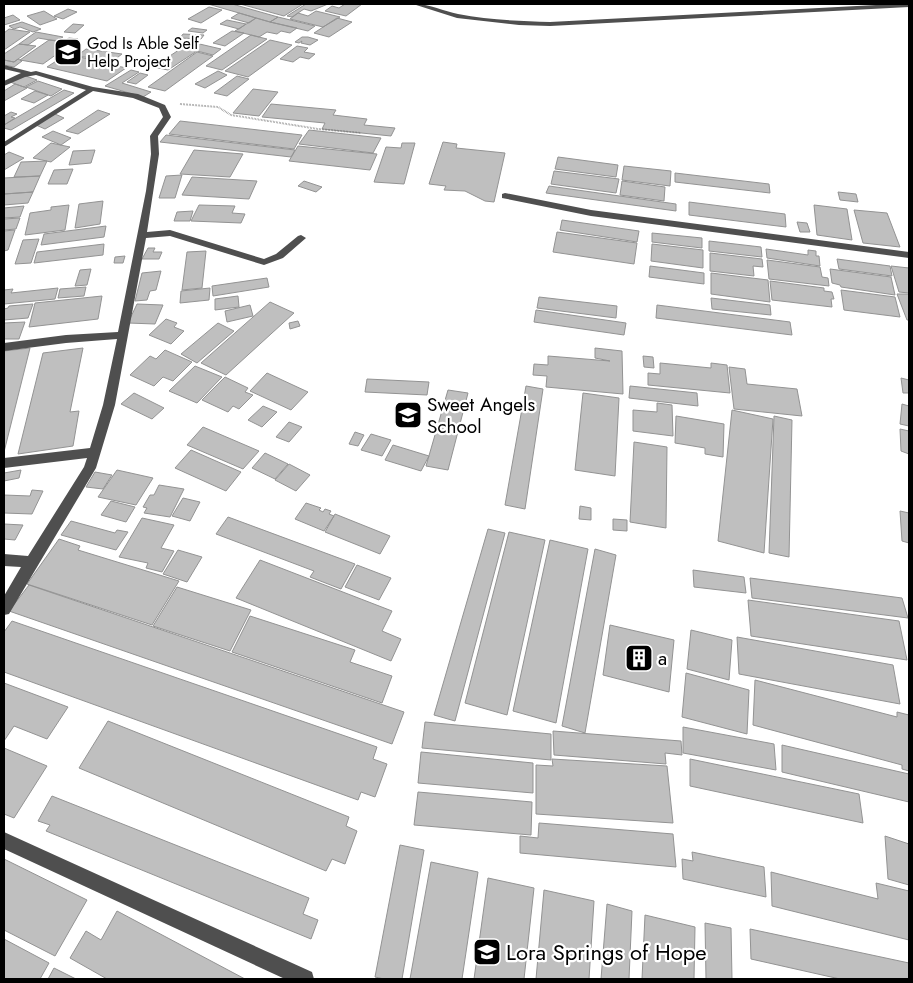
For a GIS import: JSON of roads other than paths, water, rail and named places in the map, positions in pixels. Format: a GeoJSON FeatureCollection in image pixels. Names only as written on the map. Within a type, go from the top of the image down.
{"type":"FeatureCollection","features":[{"type":"Feature","properties":{"kind":"street"},"geometry":{"type":"LineString","coordinates":[[416,4],[459,13],[550,24],[909,6]]}},
{"type":"Feature","properties":{"kind":"street"},"geometry":{"type":"LineString","coordinates":[[4,67],[36,73],[92,89],[135,96],[162,107],[167,117],[154,136],[155,154],[123,335],[109,405],[90,468],[4,609]]}},
{"type":"Feature","properties":{"kind":"street"},"geometry":{"type":"LineString","coordinates":[[4,84],[22,75],[36,73]]}},
{"type":"Feature","properties":{"kind":"street"},"geometry":{"type":"LineString","coordinates":[[4,145],[92,89]]}},
{"type":"Feature","properties":{"kind":"street"},"geometry":{"type":"LineString","coordinates":[[505,196],[591,213],[909,255]]}},
{"type":"Feature","properties":{"kind":"street"},"geometry":{"type":"LineString","coordinates":[[142,235],[170,232],[264,262],[272,261],[280,256],[301,238]]}},
{"type":"Feature","properties":{"kind":"street"},"geometry":{"type":"LineString","coordinates":[[4,347],[66,339],[123,335]]}},
{"type":"Feature","properties":{"kind":"street"},"geometry":{"type":"LineString","coordinates":[[4,463],[61,458],[94,452]]}},
{"type":"Feature","properties":{"kind":"street"},"geometry":{"type":"LineString","coordinates":[[4,560],[31,562]]}},
{"type":"Feature","properties":{"kind":"street"},"geometry":{"type":"LineString","coordinates":[[4,840],[305,979]]}},
{"type":"Feature","properties":{"kind":"place","name":"God Is Able Self Help Project"},"geometry":{"type":"Point","coordinates":[68,52]}},
{"type":"Feature","properties":{"kind":"place","name":"Sweet Angels School"},"geometry":{"type":"Point","coordinates":[408,415]}},
{"type":"Feature","properties":{"kind":"place","name":"a"},"geometry":{"type":"Point","coordinates":[639,658]}},
{"type":"Feature","properties":{"kind":"place","name":"Lora Springs of Hope"},"geometry":{"type":"Point","coordinates":[487,952]}}]}
